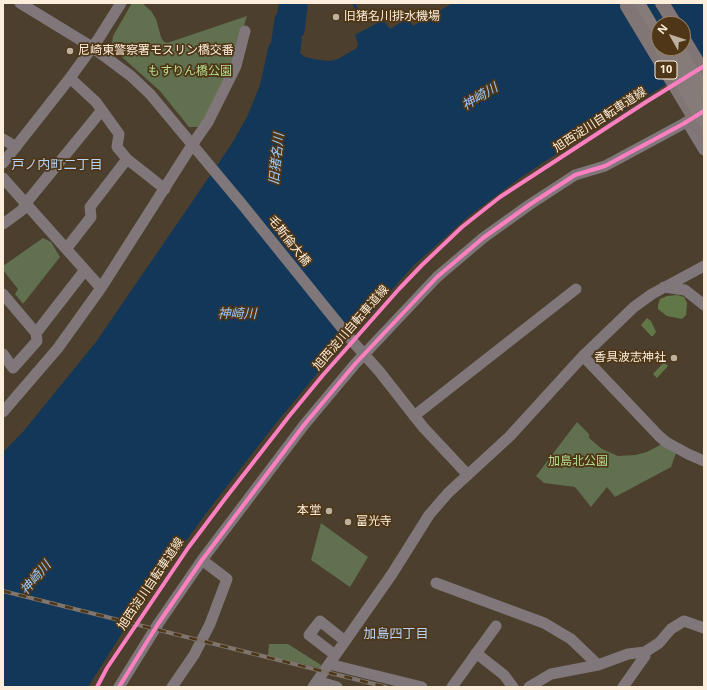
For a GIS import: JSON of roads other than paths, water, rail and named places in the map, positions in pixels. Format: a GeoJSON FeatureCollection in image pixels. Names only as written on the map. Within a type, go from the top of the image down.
{"type":"FeatureCollection","features":[{"type":"Feature","properties":{"kind":"highway"},"geometry":{"type":"LineString","coordinates":[[649,3],[656,16]]}},
{"type":"Feature","properties":{"kind":"highway"},"geometry":{"type":"LineString","coordinates":[[630,4],[651,32]]}},
{"type":"Feature","properties":{"kind":"highway"},"geometry":{"type":"LineString","coordinates":[[668,56],[704,118]]}},
{"type":"Feature","properties":{"kind":"highway"},"geometry":{"type":"LineString","coordinates":[[681,56],[704,96]]}},
{"type":"Feature","properties":{"kind":"main road"},"geometry":{"type":"LineString","coordinates":[[662,3],[670,16]]}},
{"type":"Feature","properties":{"kind":"main road","name":"10"},"geometry":{"type":"LineString","coordinates":[[630,4],[704,134]]}},
{"type":"Feature","properties":{"kind":"main road","name":"10"},"geometry":{"type":"LineString","coordinates":[[691,51],[704,73]]}},
{"type":"Feature","properties":{"kind":"street","name":"毛斯倫大橋"},"geometry":{"type":"LineString","coordinates":[[20,3],[92,47],[131,76],[150,94],[379,371],[423,427],[467,474]]}},
{"type":"Feature","properties":{"kind":"street"},"geometry":{"type":"LineString","coordinates":[[3,163],[70,78],[121,3]]}},
{"type":"Feature","properties":{"kind":"street"},"geometry":{"type":"LineString","coordinates":[[3,412],[58,348],[100,288],[164,189],[194,147],[233,72],[245,31]]}},
{"type":"Feature","properties":{"kind":"street"},"geometry":{"type":"LineString","coordinates":[[70,78],[96,102],[119,134],[117,147],[127,158],[164,189]]}},
{"type":"Feature","properties":{"kind":"street"},"geometry":{"type":"LineString","coordinates":[[3,224],[22,210],[26,203],[102,110]]}},
{"type":"Feature","properties":{"kind":"street"},"geometry":{"type":"LineString","coordinates":[[119,687],[158,624],[202,560],[304,424],[363,353],[434,280],[483,238],[529,205],[575,175],[605,166],[688,122],[704,111]]}},
{"type":"Feature","properties":{"kind":"street"},"geometry":{"type":"LineString","coordinates":[[688,122],[704,150]]}},
{"type":"Feature","properties":{"kind":"street"},"geometry":{"type":"LineString","coordinates":[[3,139],[16,147]]}},
{"type":"Feature","properties":{"kind":"street"},"geometry":{"type":"LineString","coordinates":[[66,249],[91,217],[90,207],[127,158]]}},
{"type":"Feature","properties":{"kind":"street"},"geometry":{"type":"LineString","coordinates":[[3,178],[100,288]]}},
{"type":"Feature","properties":{"kind":"street"},"geometry":{"type":"LineString","coordinates":[[337,687],[315,684],[392,574],[429,515],[448,493],[510,436],[583,356],[634,307],[664,287],[704,266]]}},
{"type":"Feature","properties":{"kind":"street"},"geometry":{"type":"LineString","coordinates":[[36,333],[85,270]]}},
{"type":"Feature","properties":{"kind":"street"},"geometry":{"type":"LineString","coordinates":[[664,287],[685,290],[704,305]]}},
{"type":"Feature","properties":{"kind":"street"},"geometry":{"type":"LineString","coordinates":[[414,416],[576,289]]}},
{"type":"Feature","properties":{"kind":"street"},"geometry":{"type":"LineString","coordinates":[[3,294],[36,333],[37,341],[13,368],[3,354]]}},
{"type":"Feature","properties":{"kind":"street"},"geometry":{"type":"LineString","coordinates":[[583,356],[659,436],[666,442],[704,461]]}},
{"type":"Feature","properties":{"kind":"street"},"geometry":{"type":"LineString","coordinates":[[172,687],[194,655],[210,624],[227,579],[202,560]]}},
{"type":"Feature","properties":{"kind":"street"},"geometry":{"type":"LineString","coordinates":[[436,584],[544,623],[571,639],[598,665]]}},
{"type":"Feature","properties":{"kind":"street"},"geometry":{"type":"LineString","coordinates":[[345,641],[320,621],[309,635],[332,659],[392,679],[422,687]]}},
{"type":"Feature","properties":{"kind":"street"},"geometry":{"type":"LineString","coordinates":[[529,687],[551,674],[598,665],[628,654],[645,652],[659,643],[671,629],[684,621],[704,628]]}},
{"type":"Feature","properties":{"kind":"street"},"geometry":{"type":"LineString","coordinates":[[452,687],[496,626]]}},
{"type":"Feature","properties":{"kind":"street"},"geometry":{"type":"LineString","coordinates":[[623,687],[646,656],[645,652]]}},
{"type":"Feature","properties":{"kind":"street"},"geometry":{"type":"LineString","coordinates":[[476,653],[504,675],[513,687]]}},
{"type":"Feature","properties":{"kind":"water"},"geometry":{"type":"Polygon","coordinates":[[[279,3],[308,3],[304,35],[302,35],[301,38],[300,53],[305,57],[330,61],[338,59],[357,48],[358,44],[355,35],[383,20],[390,29],[408,18],[413,26],[453,3],[704,3],[704,61],[588,133],[520,178],[469,216],[413,266],[321,369],[276,423],[207,512],[141,603],[88,687],[3,687],[3,452],[22,433],[96,342],[231,145],[247,117],[260,85],[269,45],[271,43],[275,16],[277,14],[279,3]]]}},
{"type":"Feature","properties":{"kind":"waterway"},"geometry":{"type":"LineString","coordinates":[[353,3],[360,14]]}},
{"type":"Feature","properties":{"kind":"railway"},"geometry":{"type":"LineString","coordinates":[[3,591],[386,687]]}},
{"type":"Feature","properties":{"kind":"place","name":"旧猪名川排水機場"},"geometry":{"type":"Point","coordinates":[336,17]}},
{"type":"Feature","properties":{"kind":"place","name":"尼崎東警察署モスリン橋交番"},"geometry":{"type":"Point","coordinates":[70,51]}},
{"type":"Feature","properties":{"kind":"place","name":"香具波志神社"},"geometry":{"type":"Point","coordinates":[674,358]}},
{"type":"Feature","properties":{"kind":"place","name":"本堂"},"geometry":{"type":"Point","coordinates":[329,511]}},
{"type":"Feature","properties":{"kind":"place","name":"富光寺"},"geometry":{"type":"Point","coordinates":[348,522]}},
{"type":"Feature","properties":{"kind":"district","name":"戸ノ内町二丁目"},"geometry":{"type":"Point","coordinates":[57,165]}},
{"type":"Feature","properties":{"kind":"district","name":"加島四丁目"},"geometry":{"type":"Point","coordinates":[396,634]}},
{"type":"Feature","properties":{"kind":"park label","name":"もすりん橋公園"},"geometry":{"type":"Point","coordinates":[190,72]}},
{"type":"Feature","properties":{"kind":"park label","name":"加島北公園"},"geometry":{"type":"Point","coordinates":[578,462]}},
{"type":"Feature","properties":{"kind":"water label","name":"神崎川"},"geometry":{"type":"Point","coordinates":[480,97]}},
{"type":"Feature","properties":{"kind":"water label","name":"旧猪名川"},"geometry":{"type":"Point","coordinates":[277,159]}},
{"type":"Feature","properties":{"kind":"water label","name":"神崎川"},"geometry":{"type":"Point","coordinates":[237,314]}},
{"type":"Feature","properties":{"kind":"water label","name":"神崎川"},"geometry":{"type":"Point","coordinates":[36,578]}}]}
